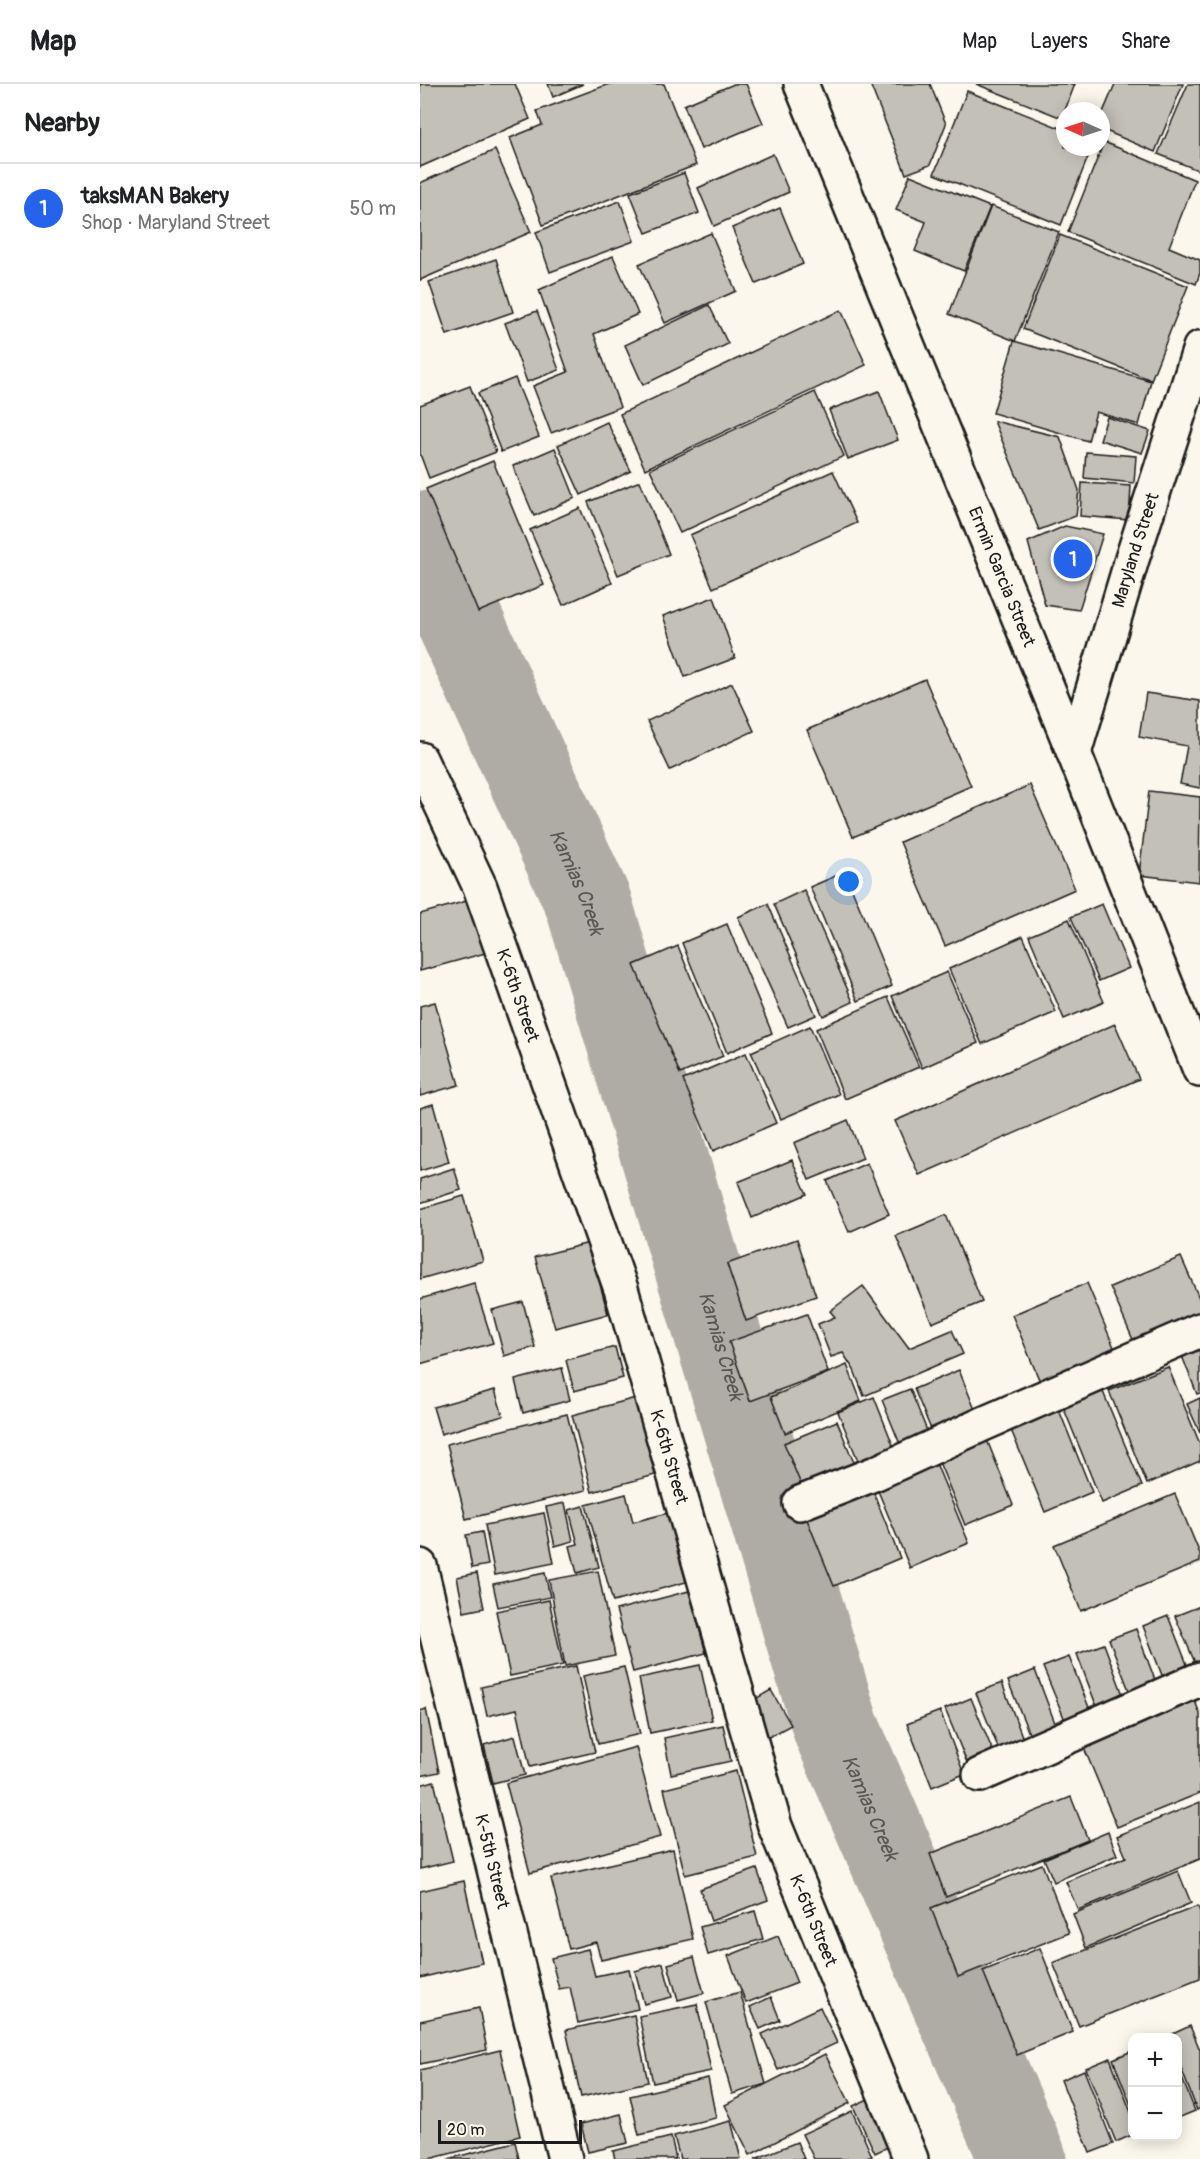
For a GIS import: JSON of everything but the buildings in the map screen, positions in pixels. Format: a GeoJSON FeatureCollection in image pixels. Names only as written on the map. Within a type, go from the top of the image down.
{"type":"FeatureCollection","features":[{"type":"Feature","properties":{"kind":"street","name":"Ermin Garcia Street"},"geometry":{"type":"LineString","coordinates":[[801,84],[1074,753],[1200,1070]]}},
{"type":"Feature","properties":{"kind":"street","name":"Maryland Street"},"geometry":{"type":"LineString","coordinates":[[1074,753],[1132,559],[1200,348]]}},
{"type":"Feature","properties":{"kind":"street","name":"K-6th Street"},"geometry":{"type":"LineString","coordinates":[[420,759],[480,887],[621,1289],[776,1826],[911,2159]]}},
{"type":"Feature","properties":{"kind":"street"},"geometry":{"type":"LineString","coordinates":[[800,1503],[876,1473],[982,1424],[1200,1330]]}},
{"type":"Feature","properties":{"kind":"street","name":"K-5th Street"},"geometry":{"type":"LineString","coordinates":[[420,1566],[566,2159]]}},
{"type":"Feature","properties":{"kind":"street"},"geometry":{"type":"LineString","coordinates":[[980,1775],[1200,1679]]}},
{"type":"Feature","properties":{"kind":"waterway","name":"Kamias Creek"},"geometry":{"type":"LineString","coordinates":[[420,534],[588,902],[836,1728],[1023,2159]]}},
{"type":"Feature","properties":{"kind":"place","name":"taksMAN Bakery"},"geometry":{"type":"Point","coordinates":[1073,559]}}]}
